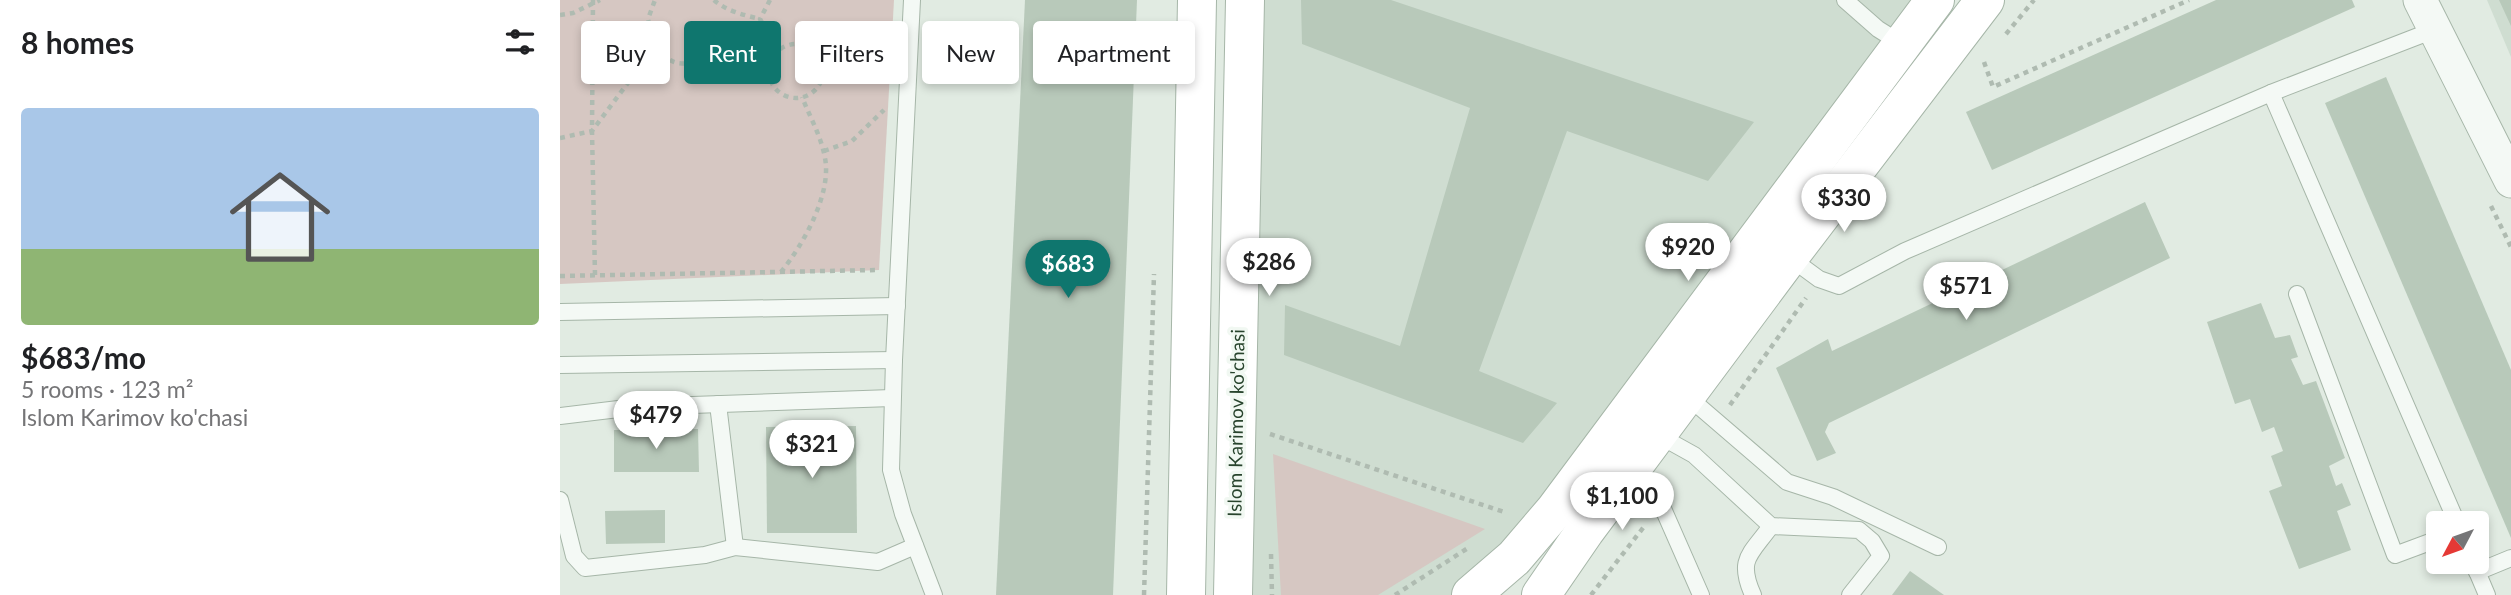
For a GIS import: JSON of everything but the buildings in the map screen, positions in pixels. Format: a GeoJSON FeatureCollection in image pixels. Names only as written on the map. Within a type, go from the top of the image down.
{"type":"FeatureCollection","features":[{"type":"Feature","properties":{"kind":"main road"},"geometry":{"type":"LineString","coordinates":[[1186,595],[1197,0]]}},
{"type":"Feature","properties":{"kind":"main road","name":"Islom Karimov ko'chasi"},"geometry":{"type":"LineString","coordinates":[[1233,595],[1245,0]]}},
{"type":"Feature","properties":{"kind":"main road"},"geometry":{"type":"LineString","coordinates":[[1471,595],[1514,558],[1555,510],[1935,0]]}},
{"type":"Feature","properties":{"kind":"main road"},"geometry":{"type":"LineString","coordinates":[[1541,595],[1789,257],[1985,0]]}},
{"type":"Feature","properties":{"kind":"street"},"geometry":{"type":"LineString","coordinates":[[2420,0],[2511,181]]}},
{"type":"Feature","properties":{"kind":"lane"},"geometry":{"type":"LineString","coordinates":[[912,0],[892,398],[891,470],[903,514],[934,595]]}},
{"type":"Feature","properties":{"kind":"lane"},"geometry":{"type":"LineString","coordinates":[[1844,0],[1878,29],[1902,44]]}},
{"type":"Feature","properties":{"kind":"lane"},"geometry":{"type":"LineString","coordinates":[[1789,257],[1819,279],[1839,286],[1905,251],[2271,93],[2434,30]]}},
{"type":"Feature","properties":{"kind":"lane"},"geometry":{"type":"LineString","coordinates":[[2271,93],[2452,511]]}},
{"type":"Feature","properties":{"kind":"lane"},"geometry":{"type":"LineString","coordinates":[[2297,294],[2395,555],[2426,543]]}},
{"type":"Feature","properties":{"kind":"lane"},"geometry":{"type":"LineString","coordinates":[[560,312],[897,306]]}},
{"type":"Feature","properties":{"kind":"lane"},"geometry":{"type":"LineString","coordinates":[[560,365],[894,360]]}},
{"type":"Feature","properties":{"kind":"lane"},"geometry":{"type":"LineString","coordinates":[[1687,396],[1787,482],[1833,496],[1938,547]]}},
{"type":"Feature","properties":{"kind":"lane"},"geometry":{"type":"LineString","coordinates":[[560,416],[635,407],[892,398]]}},
{"type":"Feature","properties":{"kind":"lane"},"geometry":{"type":"LineString","coordinates":[[718,404],[735,547]]}},
{"type":"Feature","properties":{"kind":"lane"},"geometry":{"type":"LineString","coordinates":[[1658,435],[1694,455],[1771,526],[1859,530],[1872,541],[1881,556],[1850,595]]}},
{"type":"Feature","properties":{"kind":"lane"},"geometry":{"type":"LineString","coordinates":[[1627,476],[1661,505],[1701,595]]}},
{"type":"Feature","properties":{"kind":"lane"},"geometry":{"type":"LineString","coordinates":[[560,500],[574,556],[585,568],[705,555],[735,547],[878,562],[915,546]]}},
{"type":"Feature","properties":{"kind":"lane"},"geometry":{"type":"LineString","coordinates":[[1753,595],[1744,576],[1745,562],[1771,526]]}},
{"type":"Feature","properties":{"kind":"lane"},"geometry":{"type":"LineString","coordinates":[[2489,564],[2511,558]]}},
{"type":"Feature","properties":{"kind":"lane"},"geometry":{"type":"LineString","coordinates":[[2478,574],[2487,595]]}},
{"type":"Feature","properties":{"kind":"path"},"geometry":{"type":"LineString","coordinates":[[560,15],[573,13],[600,0]]}},
{"type":"Feature","properties":{"kind":"path"},"geometry":{"type":"LineString","coordinates":[[648,21],[655,0]]}},
{"type":"Feature","properties":{"kind":"path"},"geometry":{"type":"LineString","coordinates":[[714,0],[739,14],[760,19],[770,0]]}},
{"type":"Feature","properties":{"kind":"path"},"geometry":{"type":"LineString","coordinates":[[1984,62],[1993,87],[2189,0]]}},
{"type":"Feature","properties":{"kind":"path"},"geometry":{"type":"LineString","coordinates":[[593,2],[595,275]]}},
{"type":"Feature","properties":{"kind":"path"},"geometry":{"type":"LineString","coordinates":[[773,84],[787,96],[802,97],[818,87],[823,70],[822,61],[810,47],[792,44],[781,49]]}},
{"type":"Feature","properties":{"kind":"path"},"geometry":{"type":"LineString","coordinates":[[560,138],[592,131],[627,84]]}},
{"type":"Feature","properties":{"kind":"path"},"geometry":{"type":"LineString","coordinates":[[780,274],[801,245],[815,215],[825,177],[824,151],[802,97]]}},
{"type":"Feature","properties":{"kind":"path"},"geometry":{"type":"LineString","coordinates":[[824,151],[852,141],[887,107]]}},
{"type":"Feature","properties":{"kind":"path"},"geometry":{"type":"LineString","coordinates":[[1144,595],[1155,263]]}},
{"type":"Feature","properties":{"kind":"path"},"geometry":{"type":"LineString","coordinates":[[560,276],[780,274],[879,270]]}},
{"type":"Feature","properties":{"kind":"path"},"geometry":{"type":"LineString","coordinates":[[1268,433],[1511,515]]}},
{"type":"Feature","properties":{"kind":"shaded area"},"geometry":{"type":"Polygon","coordinates":[[[560,0],[894,0],[893,21],[795,21],[795,84],[889,84],[879,270],[560,284],[560,0]]]}},
{"type":"Feature","properties":{"kind":"shaded area"},"geometry":{"type":"Polygon","coordinates":[[[1245,0],[1935,0],[1471,595],[1233,595],[1245,0]]]}},
{"type":"Feature","properties":{"kind":"shaded area"},"geometry":{"type":"Polygon","coordinates":[[[2487,0],[2511,0],[2511,57],[2487,0]]]}},
{"type":"Feature","properties":{"kind":"shaded area"},"geometry":{"type":"Polygon","coordinates":[[[1273,454],[1485,529],[1378,595],[1281,595],[1273,454]]]}}]}
